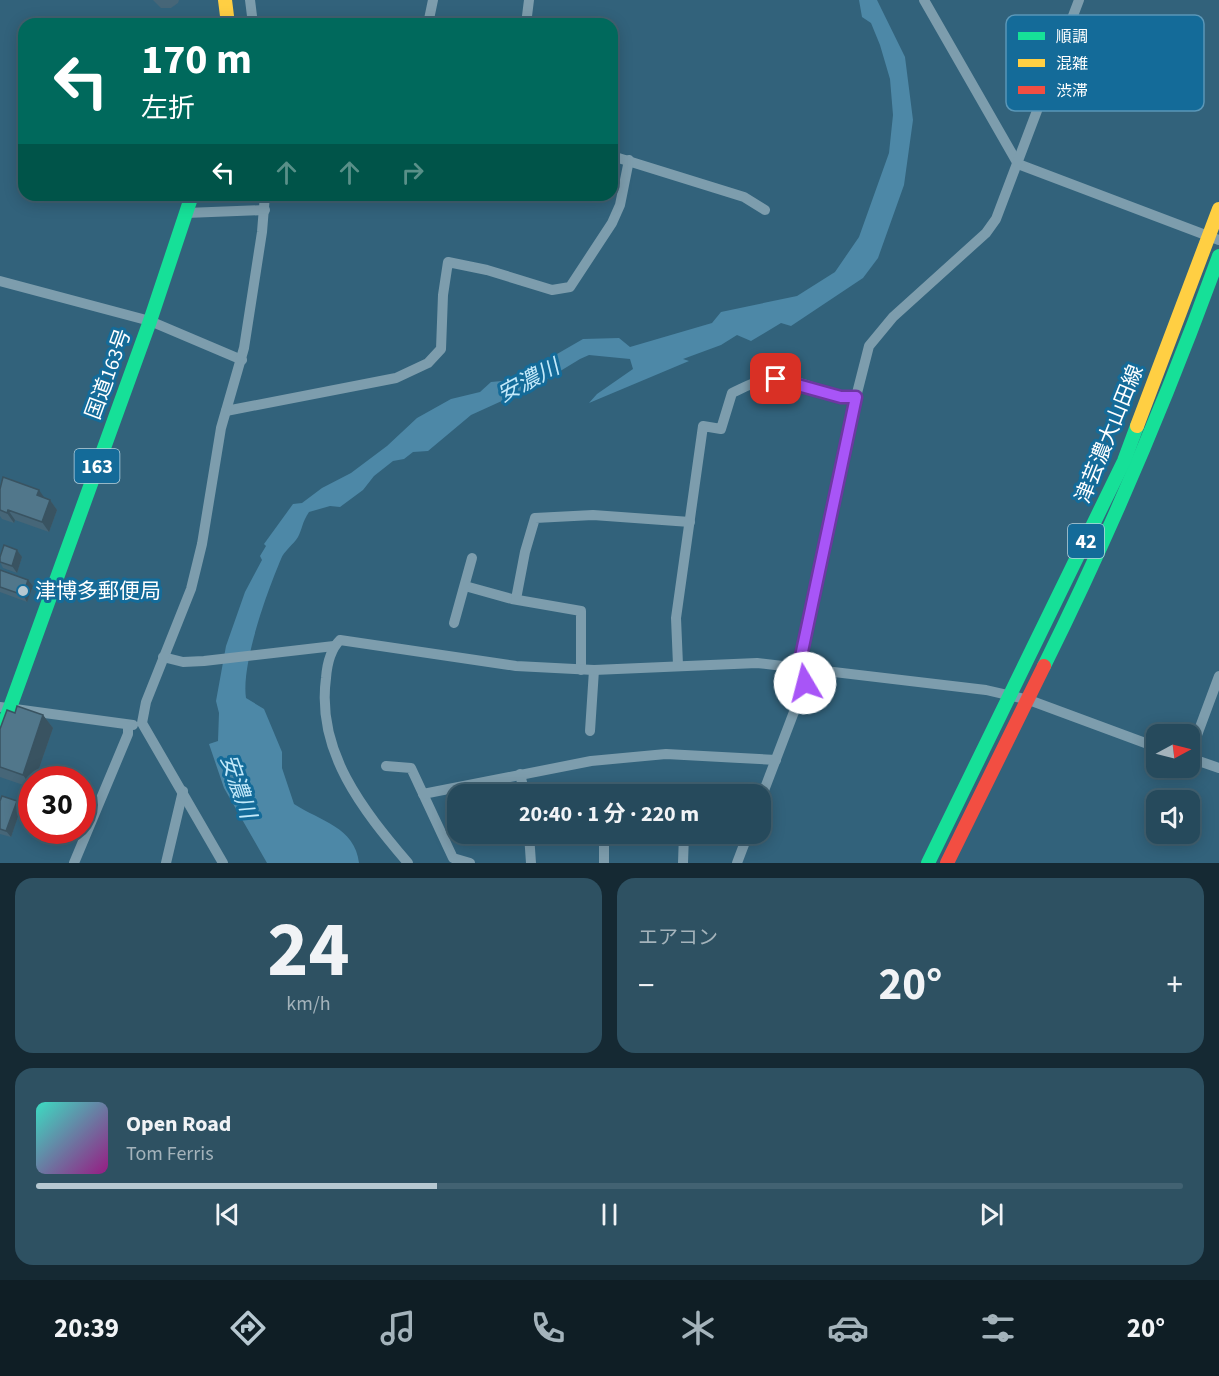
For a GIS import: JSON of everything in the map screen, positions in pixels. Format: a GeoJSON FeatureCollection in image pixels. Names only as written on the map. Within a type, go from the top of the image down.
{"type":"FeatureCollection","features":[{"type":"Feature","properties":{"kind":"main road"},"geometry":{"type":"LineString","coordinates":[[225,0],[227,18]]}},
{"type":"Feature","properties":{"kind":"main road","name":"国道163号"},"geometry":{"type":"LineString","coordinates":[[0,735],[4,709],[150,321],[190,201]]}},
{"type":"Feature","properties":{"kind":"main road","name":"津芸濃大山田線"},"geometry":{"type":"LineString","coordinates":[[928,863],[1008,694],[1066,582],[1124,461],[1214,238],[1219,209]]}},
{"type":"Feature","properties":{"kind":"main road","name":"津芸濃大山田線"},"geometry":{"type":"LineString","coordinates":[[947,863],[1089,576],[1174,380],[1219,256]]}},
{"type":"Feature","properties":{"kind":"street"},"geometry":{"type":"LineString","coordinates":[[250,0],[252,18]]}},
{"type":"Feature","properties":{"kind":"street"},"geometry":{"type":"LineString","coordinates":[[429,18],[433,0]]}},
{"type":"Feature","properties":{"kind":"street"},"geometry":{"type":"LineString","coordinates":[[527,18],[529,0]]}},
{"type":"Feature","properties":{"kind":"street"},"geometry":{"type":"LineString","coordinates":[[924,0],[1018,164],[1214,238]]}},
{"type":"Feature","properties":{"kind":"street"},"geometry":{"type":"LineString","coordinates":[[1073,15],[1078,0]]}},
{"type":"Feature","properties":{"kind":"street"},"geometry":{"type":"LineString","coordinates":[[766,784],[805,683],[801,669],[856,397],[873,340],[986,233],[1000,211],[1037,111]]}},
{"type":"Feature","properties":{"kind":"street"},"geometry":{"type":"LineString","coordinates":[[618,157],[744,197],[765,210]]}},
{"type":"Feature","properties":{"kind":"street"},"geometry":{"type":"LineString","coordinates":[[226,411],[396,378],[428,363],[441,350],[443,295],[448,262],[498,273],[552,290],[570,287],[612,223],[620,205],[629,160]]}},
{"type":"Feature","properties":{"kind":"street"},"geometry":{"type":"LineString","coordinates":[[223,863],[142,723],[146,702],[191,589],[202,544],[226,411],[242,360],[265,201]]}},
{"type":"Feature","properties":{"kind":"street"},"geometry":{"type":"LineString","coordinates":[[186,213],[265,210]]}},
{"type":"Feature","properties":{"kind":"street"},"geometry":{"type":"LineString","coordinates":[[0,281],[150,321],[242,360]]}},
{"type":"Feature","properties":{"kind":"street"},"geometry":{"type":"LineString","coordinates":[[678,665],[676,618],[703,426],[721,429],[732,393],[761,380],[776,379],[841,397],[856,397]]}},
{"type":"Feature","properties":{"kind":"street"},"geometry":{"type":"LineString","coordinates":[[516,599],[525,552],[535,518],[593,515],[690,522]]}},
{"type":"Feature","properties":{"kind":"street"},"geometry":{"type":"LineString","coordinates":[[454,623],[472,558]]}},
{"type":"Feature","properties":{"kind":"street"},"geometry":{"type":"LineString","coordinates":[[465,586],[516,599],[581,611],[581,670]]}},
{"type":"Feature","properties":{"kind":"street"},"geometry":{"type":"LineString","coordinates":[[408,863],[384,835],[347,781],[331,745],[324,692],[327,667],[334,646],[340,640],[481,663],[594,670],[757,663],[1008,694],[1146,743]]}},
{"type":"Feature","properties":{"kind":"street"},"geometry":{"type":"LineString","coordinates":[[163,657],[183,662],[204,661],[334,646]]}},
{"type":"Feature","properties":{"kind":"street"},"geometry":{"type":"LineString","coordinates":[[590,731],[594,670]]}},
{"type":"Feature","properties":{"kind":"street"},"geometry":{"type":"LineString","coordinates":[[1200,728],[1219,676]]}},
{"type":"Feature","properties":{"kind":"street"},"geometry":{"type":"LineString","coordinates":[[4,709],[28,710],[128,726],[142,723]]}},
{"type":"Feature","properties":{"kind":"street"},"geometry":{"type":"LineString","coordinates":[[74,863],[128,734],[128,726]]}},
{"type":"Feature","properties":{"kind":"street"},"geometry":{"type":"LineString","coordinates":[[423,794],[591,761],[666,754],[776,759]]}},
{"type":"Feature","properties":{"kind":"street"},"geometry":{"type":"LineString","coordinates":[[1200,760],[1219,768]]}},
{"type":"Feature","properties":{"kind":"street"},"geometry":{"type":"LineString","coordinates":[[386,766],[411,768],[453,858],[470,863]]}},
{"type":"Feature","properties":{"kind":"street"},"geometry":{"type":"LineString","coordinates":[[520,774],[522,784]]}},
{"type":"Feature","properties":{"kind":"street"},"geometry":{"type":"LineString","coordinates":[[166,863],[183,791]]}},
{"type":"Feature","properties":{"kind":"street"},"geometry":{"type":"LineString","coordinates":[[530,844],[531,863]]}},
{"type":"Feature","properties":{"kind":"street"},"geometry":{"type":"LineString","coordinates":[[604,844],[604,863]]}},
{"type":"Feature","properties":{"kind":"street"},"geometry":{"type":"LineString","coordinates":[[683,863],[684,844]]}},
{"type":"Feature","properties":{"kind":"street"},"geometry":{"type":"LineString","coordinates":[[737,863],[744,844]]}},
{"type":"Feature","properties":{"kind":"water","name":"安濃川"},"geometry":{"type":"Polygon","coordinates":[[[859,0],[877,0],[905,57],[913,120],[904,185],[878,258],[863,278],[791,326],[781,323],[751,341],[737,335],[721,345],[683,359],[689,361],[589,403],[597,394],[633,369],[630,359],[589,355],[539,384],[471,415],[428,451],[413,452],[404,459],[393,461],[374,476],[363,490],[340,507],[330,506],[309,512],[298,537],[282,556],[262,609],[247,667],[246,698],[264,709],[282,752],[282,768],[294,804],[344,833],[356,851],[359,863],[267,863],[224,788],[209,744],[218,741],[219,713],[216,701],[226,646],[245,592],[262,560],[260,556],[266,546],[264,544],[293,504],[302,503],[322,488],[351,473],[387,446],[417,418],[451,399],[480,392],[491,382],[512,380],[583,339],[619,338],[630,347],[712,323],[721,312],[797,296],[835,272],[859,237],[889,153],[893,115],[890,79],[880,45],[871,23],[862,17],[859,0]]]}},
{"type":"Feature","properties":{"kind":"building"},"geometry":{"type":"Polygon","coordinates":[[[3,477],[39,490],[37,495],[50,500],[42,522],[8,510],[7,513],[0,510],[0,489],[3,477]]]}},
{"type":"Feature","properties":{"kind":"building"},"geometry":{"type":"Polygon","coordinates":[[[4,545],[17,550],[12,566],[0,562],[4,545]]]}},
{"type":"Feature","properties":{"kind":"building"},"geometry":{"type":"Polygon","coordinates":[[[0,570],[28,580],[23,595],[0,587],[0,570]]]}},
{"type":"Feature","properties":{"kind":"building"},"geometry":{"type":"Polygon","coordinates":[[[17,706],[43,715],[26,766],[18,766],[18,773],[0,767],[0,729],[7,710],[15,713],[17,706]]]}},
{"type":"Feature","properties":{"kind":"building"},"geometry":{"type":"Polygon","coordinates":[[[2,796],[17,801],[6,831],[0,829],[2,796]]]}},
{"type":"Feature","properties":{"kind":"traffic: fast"},"geometry":{"type":"LineString","coordinates":[[0,735],[150,321],[190,201]]}},
{"type":"Feature","properties":{"kind":"traffic: fast"},"geometry":{"type":"LineString","coordinates":[[1044,666],[1137,464],[1219,256]]}},
{"type":"Feature","properties":{"kind":"traffic: fast"},"geometry":{"type":"LineString","coordinates":[[928,863],[1124,461],[1137,426]]}},
{"type":"Feature","properties":{"kind":"traffic: slow"},"geometry":{"type":"LineString","coordinates":[[225,0],[227,18]]}},
{"type":"Feature","properties":{"kind":"traffic: slow"},"geometry":{"type":"LineString","coordinates":[[1137,426],[1219,209]]}},
{"type":"Feature","properties":{"kind":"traffic: jam"},"geometry":{"type":"LineString","coordinates":[[947,863],[1044,666]]}},
{"type":"Feature","properties":{"kind":"place","name":"津博多郵便局"},"geometry":{"type":"Point","coordinates":[23,591]}},
{"type":"Feature","properties":{"kind":"route"},"geometry":{"type":"LineString","coordinates":[[776,379],[841,397],[856,397],[800,661],[800,668],[806,679],[805,683]]}}]}
